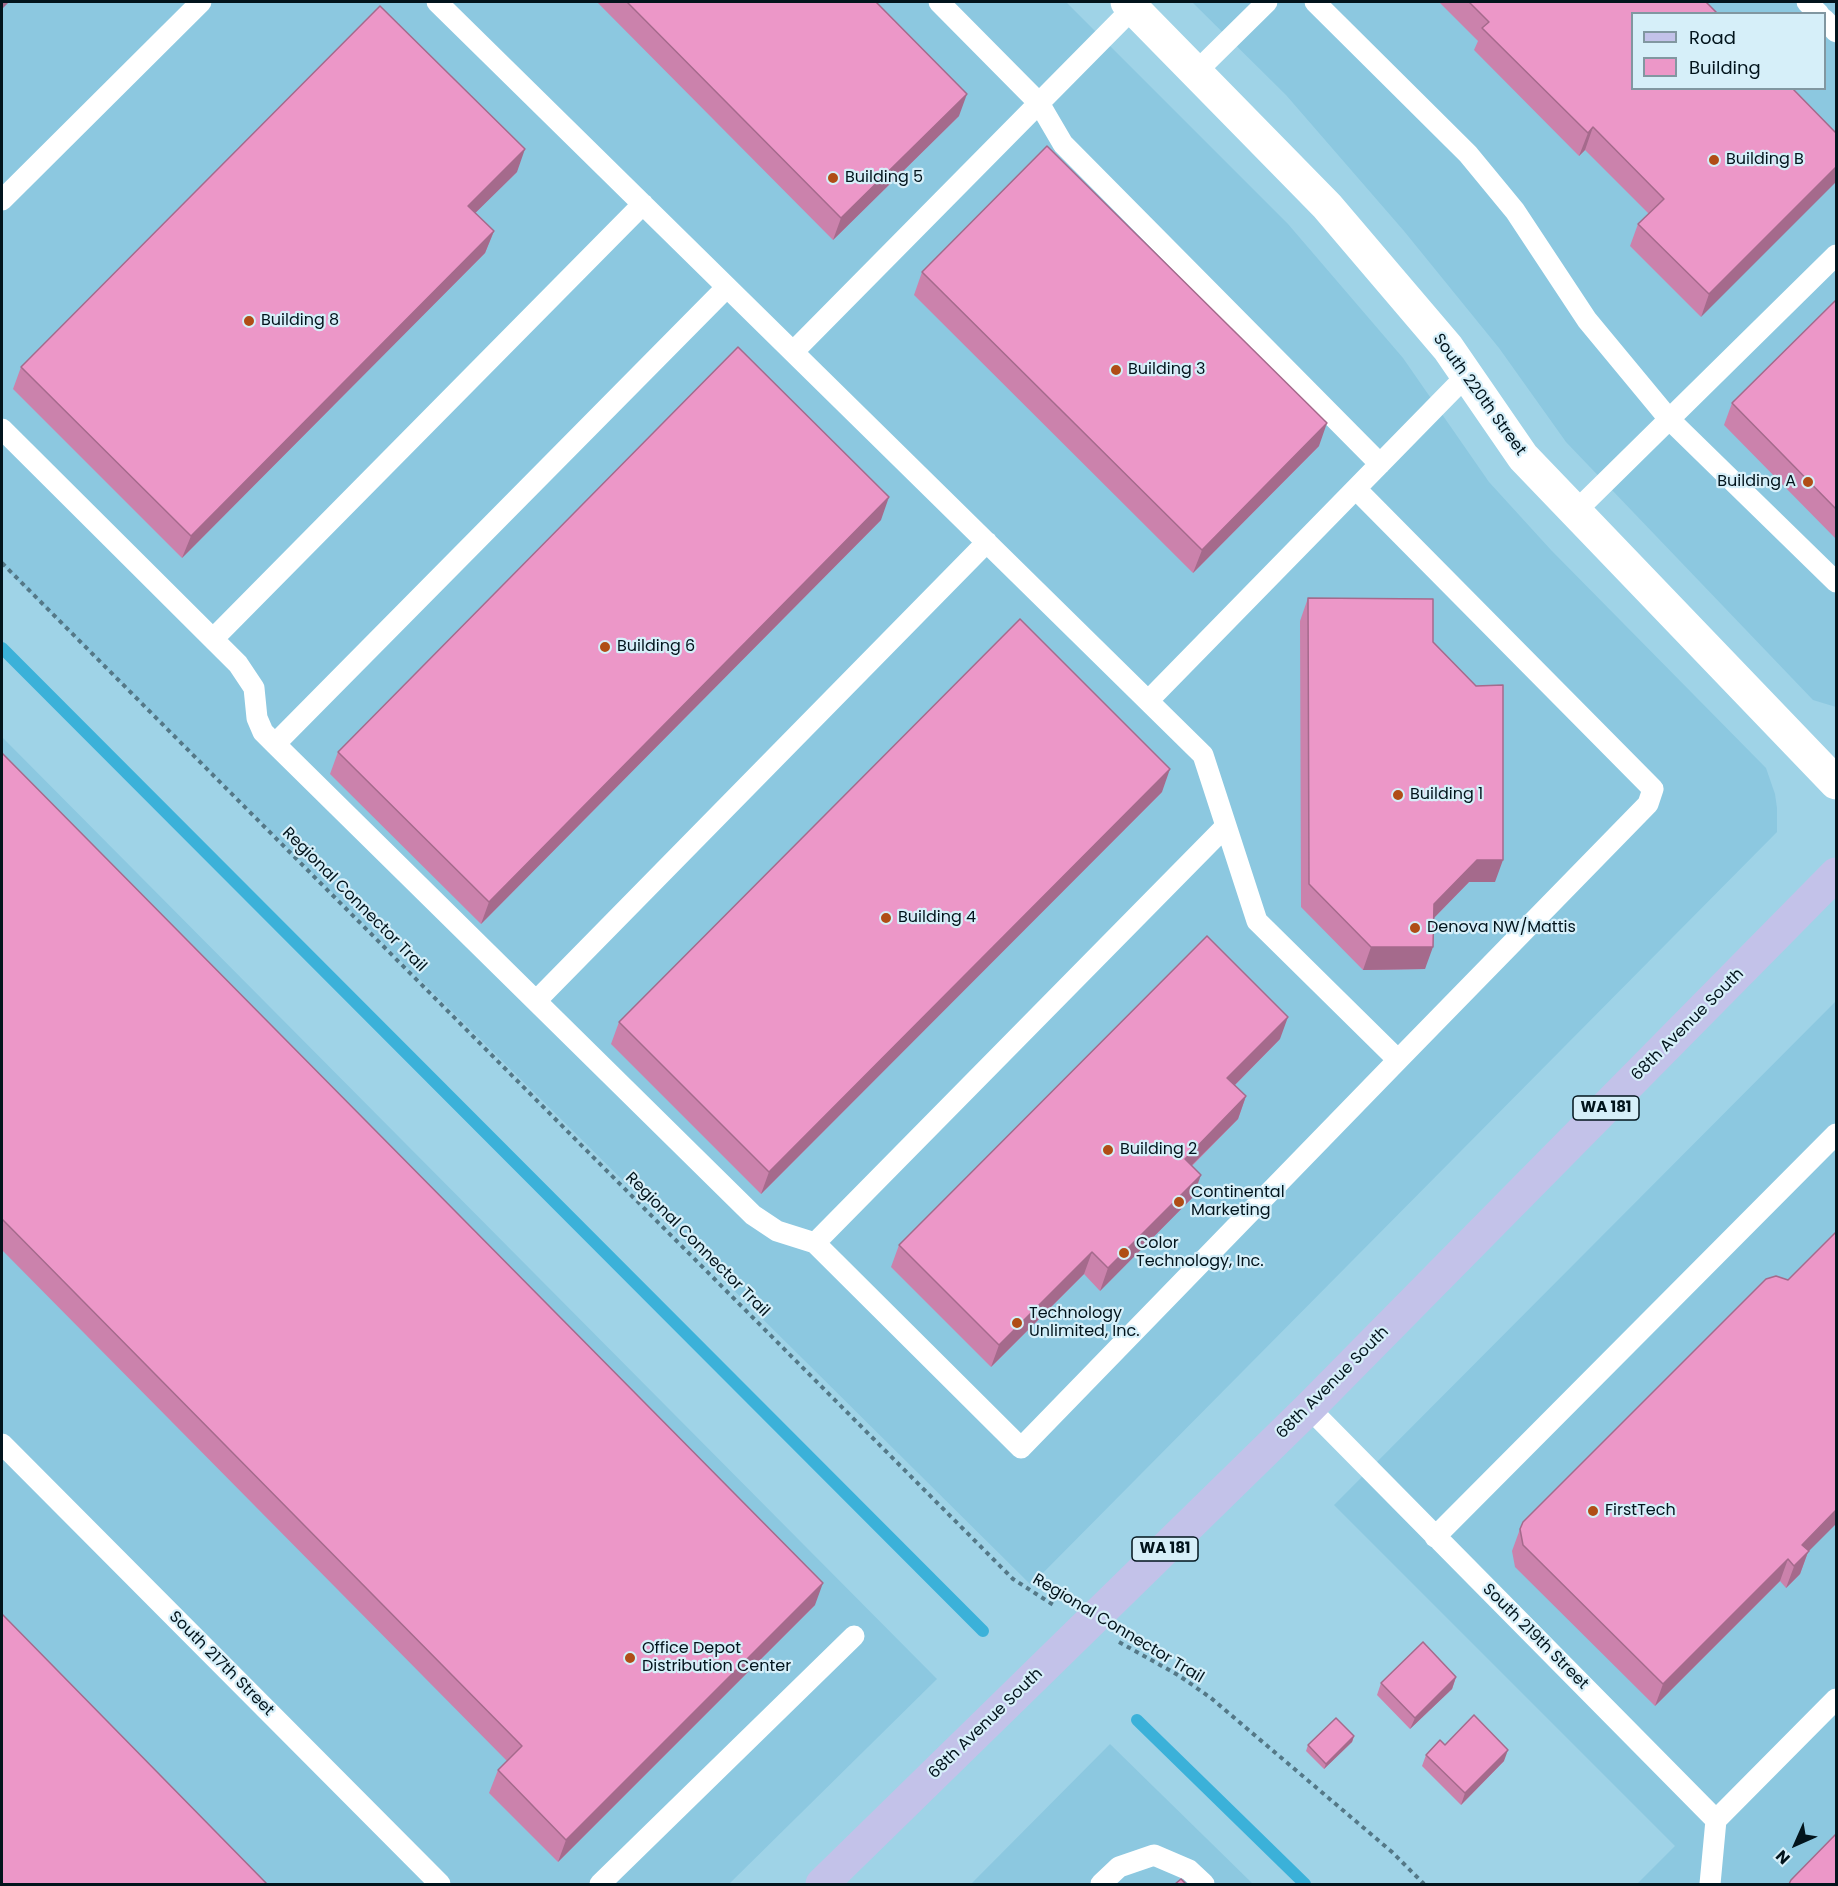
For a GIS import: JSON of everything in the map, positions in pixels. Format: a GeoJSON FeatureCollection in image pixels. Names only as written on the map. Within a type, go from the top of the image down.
{"type":"FeatureCollection","features":[{"type":"Feature","properties":{"kind":"main road","name":"68th Avenue South"},"geometry":{"type":"LineString","coordinates":[[822,1884],[1309,1408],[1836,874]]}},
{"type":"Feature","properties":{"kind":"street","name":"South 220th Street"},"geometry":{"type":"LineString","coordinates":[[1130,5],[1327,206],[1448,348],[1523,458],[1836,783]]}},
{"type":"Feature","properties":{"kind":"lane"},"geometry":{"type":"LineString","coordinates":[[2,200],[201,2]]}},
{"type":"Feature","properties":{"kind":"lane"},"geometry":{"type":"LineString","coordinates":[[437,2],[1203,755],[1257,921],[1398,1060]]}},
{"type":"Feature","properties":{"kind":"lane"},"geometry":{"type":"LineString","coordinates":[[939,2],[1039,103],[1063,144],[1380,464]]}},
{"type":"Feature","properties":{"kind":"lane"},"geometry":{"type":"LineString","coordinates":[[1196,72],[1268,2]]}},
{"type":"Feature","properties":{"kind":"lane"},"geometry":{"type":"LineString","coordinates":[[1315,2],[1468,154],[1515,211],[1587,320],[1670,419],[1836,582]]}},
{"type":"Feature","properties":{"kind":"lane"},"geometry":{"type":"LineString","coordinates":[[793,352],[1039,103],[1130,5]]}},
{"type":"Feature","properties":{"kind":"lane"},"geometry":{"type":"LineString","coordinates":[[213,639],[643,204]]}},
{"type":"Feature","properties":{"kind":"lane"},"geometry":{"type":"LineString","coordinates":[[1575,512],[1836,255]]}},
{"type":"Feature","properties":{"kind":"lane"},"geometry":{"type":"LineString","coordinates":[[275,744],[727,287]]}},
{"type":"Feature","properties":{"kind":"lane"},"geometry":{"type":"LineString","coordinates":[[1148,701],[1466,376]]}},
{"type":"Feature","properties":{"kind":"lane"},"geometry":{"type":"LineString","coordinates":[[2,429],[238,664],[254,688],[257,718],[263,732],[275,744],[753,1215],[777,1231],[815,1244],[1022,1449],[1648,804],[1653,789],[1356,489]]}},
{"type":"Feature","properties":{"kind":"lane"},"geometry":{"type":"LineString","coordinates":[[536,1001],[987,543]]}},
{"type":"Feature","properties":{"kind":"lane"},"geometry":{"type":"LineString","coordinates":[[815,1244],[1226,826]]}},
{"type":"Feature","properties":{"kind":"lane"},"geometry":{"type":"LineString","coordinates":[[1435,1537],[1836,1134]]}},
{"type":"Feature","properties":{"kind":"lane","name":"South 219th Street"},"geometry":{"type":"LineString","coordinates":[[1309,1408],[1716,1820]]}},
{"type":"Feature","properties":{"kind":"lane","name":"South 217th Street"},"geometry":{"type":"LineString","coordinates":[[2,1444],[440,1884]]}},
{"type":"Feature","properties":{"kind":"lane"},"geometry":{"type":"LineString","coordinates":[[600,1884],[854,1636]]}},
{"type":"Feature","properties":{"kind":"lane"},"geometry":{"type":"LineString","coordinates":[[1710,1884],[1716,1820],[1836,1699]]}},
{"type":"Feature","properties":{"kind":"lane"},"geometry":{"type":"LineString","coordinates":[[1101,1884],[1119,1867],[1154,1855],[1189,1870],[1204,1884]]}},
{"type":"Feature","properties":{"kind":"path","name":"Regional Connector Trail"},"geometry":{"type":"LineString","coordinates":[[2,563],[1013,1579],[1034,1594],[1178,1676],[1211,1698],[1392,1852],[1424,1884]]}},
{"type":"Feature","properties":{"kind":"shaded area"},"geometry":{"type":"Polygon","coordinates":[[[2,2],[1066,2],[1288,224],[1403,358],[1489,482],[1551,550],[1766,768],[1775,794],[1777,832],[1031,1585],[2,565],[2,2]]]}},
{"type":"Feature","properties":{"kind":"shaded area"},"geometry":{"type":"Polygon","coordinates":[[[1192,2],[1836,2],[1836,707],[1813,700],[1566,442],[1499,348],[1404,231],[1286,95],[1192,2]]]}},
{"type":"Feature","properties":{"kind":"shaded area"},"geometry":{"type":"Polygon","coordinates":[[[2,737],[937,1679],[729,1884],[2,1884],[2,737]]]}},
{"type":"Feature","properties":{"kind":"shaded area"},"geometry":{"type":"Polygon","coordinates":[[[1836,1001],[1836,1884],[1637,1884],[1675,1846],[1334,1505],[1836,1001]]]}},
{"type":"Feature","properties":{"kind":"shaded area"},"geometry":{"type":"Polygon","coordinates":[[[1110,1744],[1253,1884],[971,1884],[1110,1744]]]}},
{"type":"Feature","properties":{"kind":"building","name":"Building 5"},"geometry":{"type":"Polygon","coordinates":[[[627,2],[876,2],[967,94],[841,218],[627,2]]]}},
{"type":"Feature","properties":{"kind":"building","name":"Building B"},"geometry":{"type":"Polygon","coordinates":[[[1469,2],[1706,2],[1716,12],[1631,12],[1631,90],[1794,90],[1836,133],[1836,167],[1709,294],[1638,224],[1664,199],[1593,127],[1588,133],[1482,28],[1489,22],[1469,2]]]}},
{"type":"Feature","properties":{"kind":"building","name":"Building 8"},"geometry":{"type":"Polygon","coordinates":[[[380,6],[525,149],[468,206],[494,231],[191,536],[21,367],[380,6]]]}},
{"type":"Feature","properties":{"kind":"building","name":"Building 3"},"geometry":{"type":"Polygon","coordinates":[[[1047,146],[1327,423],[1202,550],[922,272],[1047,146]]]}},
{"type":"Feature","properties":{"kind":"building","name":"Building A"},"geometry":{"type":"Polygon","coordinates":[[[1836,300],[1836,509],[1732,403],[1836,300]]]}},
{"type":"Feature","properties":{"kind":"building","name":"Building 6"},"geometry":{"type":"Polygon","coordinates":[[[738,347],[889,497],[489,902],[338,752],[738,347]]]}},
{"type":"Feature","properties":{"kind":"building","name":"Building 1"},"geometry":{"type":"Polygon","coordinates":[[[1308,598],[1433,599],[1433,642],[1476,686],[1503,685],[1503,860],[1477,860],[1434,904],[1433,947],[1371,947],[1309,884],[1308,598]]]}},
{"type":"Feature","properties":{"kind":"building","name":"Building 4"},"geometry":{"type":"Polygon","coordinates":[[[1020,619],[1170,769],[769,1172],[619,1022],[1020,619]]]}},
{"type":"Feature","properties":{"kind":"building"},"geometry":{"type":"Polygon","coordinates":[[[2,753],[823,1583],[566,1840],[498,1770],[522,1746],[2,1219],[2,753]]]}},
{"type":"Feature","properties":{"kind":"building","name":"Building 2"},"geometry":{"type":"Polygon","coordinates":[[[1207,936],[1288,1017],[1227,1078],[1246,1096],[1185,1159],[1201,1175],[1108,1268],[1092,1252],[999,1345],[899,1245],[1207,936]]]}},
{"type":"Feature","properties":{"kind":"building"},"geometry":{"type":"Polygon","coordinates":[[[1836,1232],[1836,1510],[1802,1545],[1809,1551],[1794,1566],[1788,1559],[1663,1684],[1523,1545],[1520,1529],[1523,1522],[1766,1279],[1776,1276],[1788,1280],[1836,1232]]]}},
{"type":"Feature","properties":{"kind":"building"},"geometry":{"type":"Polygon","coordinates":[[[2,1614],[267,1884],[2,1884],[2,1614]]]}},
{"type":"Feature","properties":{"kind":"building"},"geometry":{"type":"Polygon","coordinates":[[[1423,1642],[1456,1677],[1415,1718],[1381,1683],[1423,1642]]]}},
{"type":"Feature","properties":{"kind":"building"},"geometry":{"type":"Polygon","coordinates":[[[1474,1715],[1508,1750],[1465,1793],[1426,1755],[1440,1740],[1445,1745],[1474,1715]]]}},
{"type":"Feature","properties":{"kind":"building"},"geometry":{"type":"Polygon","coordinates":[[[1336,1718],[1354,1736],[1326,1764],[1308,1745],[1336,1718]]]}},
{"type":"Feature","properties":{"kind":"building"},"geometry":{"type":"Polygon","coordinates":[[[1836,1834],[1836,1884],[1789,1884],[1791,1880],[1836,1834]]]}},
{"type":"Feature","properties":{"kind":"building"},"geometry":{"type":"Polygon","coordinates":[[[1181,1879],[1186,1884],[1175,1884],[1181,1879]]]}},
{"type":"Feature","properties":{"kind":"waterway"},"geometry":{"type":"LineString","coordinates":[[2,648],[983,1631]]}},
{"type":"Feature","properties":{"kind":"waterway"},"geometry":{"type":"LineString","coordinates":[[1137,1720],[1305,1884]]}},
{"type":"Feature","properties":{"kind":"place","name":"Building B"},"geometry":{"type":"Point","coordinates":[1714,160]}},
{"type":"Feature","properties":{"kind":"place","name":"Building 5"},"geometry":{"type":"Point","coordinates":[833,178]}},
{"type":"Feature","properties":{"kind":"place","name":"Building 8"},"geometry":{"type":"Point","coordinates":[249,321]}},
{"type":"Feature","properties":{"kind":"place","name":"Building 3"},"geometry":{"type":"Point","coordinates":[1116,370]}},
{"type":"Feature","properties":{"kind":"place","name":"Building A"},"geometry":{"type":"Point","coordinates":[1808,482]}},
{"type":"Feature","properties":{"kind":"place","name":"Building 6"},"geometry":{"type":"Point","coordinates":[605,647]}},
{"type":"Feature","properties":{"kind":"place","name":"Building 1"},"geometry":{"type":"Point","coordinates":[1398,795]}},
{"type":"Feature","properties":{"kind":"place","name":"Building 4"},"geometry":{"type":"Point","coordinates":[886,918]}},
{"type":"Feature","properties":{"kind":"place","name":"Denova NW/Mattis"},"geometry":{"type":"Point","coordinates":[1415,928]}},
{"type":"Feature","properties":{"kind":"place","name":"Building 2"},"geometry":{"type":"Point","coordinates":[1108,1150]}},
{"type":"Feature","properties":{"kind":"place","name":"Continental Marketing"},"geometry":{"type":"Point","coordinates":[1179,1202]}},
{"type":"Feature","properties":{"kind":"place","name":"Color Technology, Inc."},"geometry":{"type":"Point","coordinates":[1124,1253]}},
{"type":"Feature","properties":{"kind":"place","name":"Technology Unlimited, Inc."},"geometry":{"type":"Point","coordinates":[1017,1323]}},
{"type":"Feature","properties":{"kind":"place","name":"FirstTech"},"geometry":{"type":"Point","coordinates":[1593,1511]}},
{"type":"Feature","properties":{"kind":"place","name":"Office Depot Distribution Center"},"geometry":{"type":"Point","coordinates":[630,1658]}}]}
